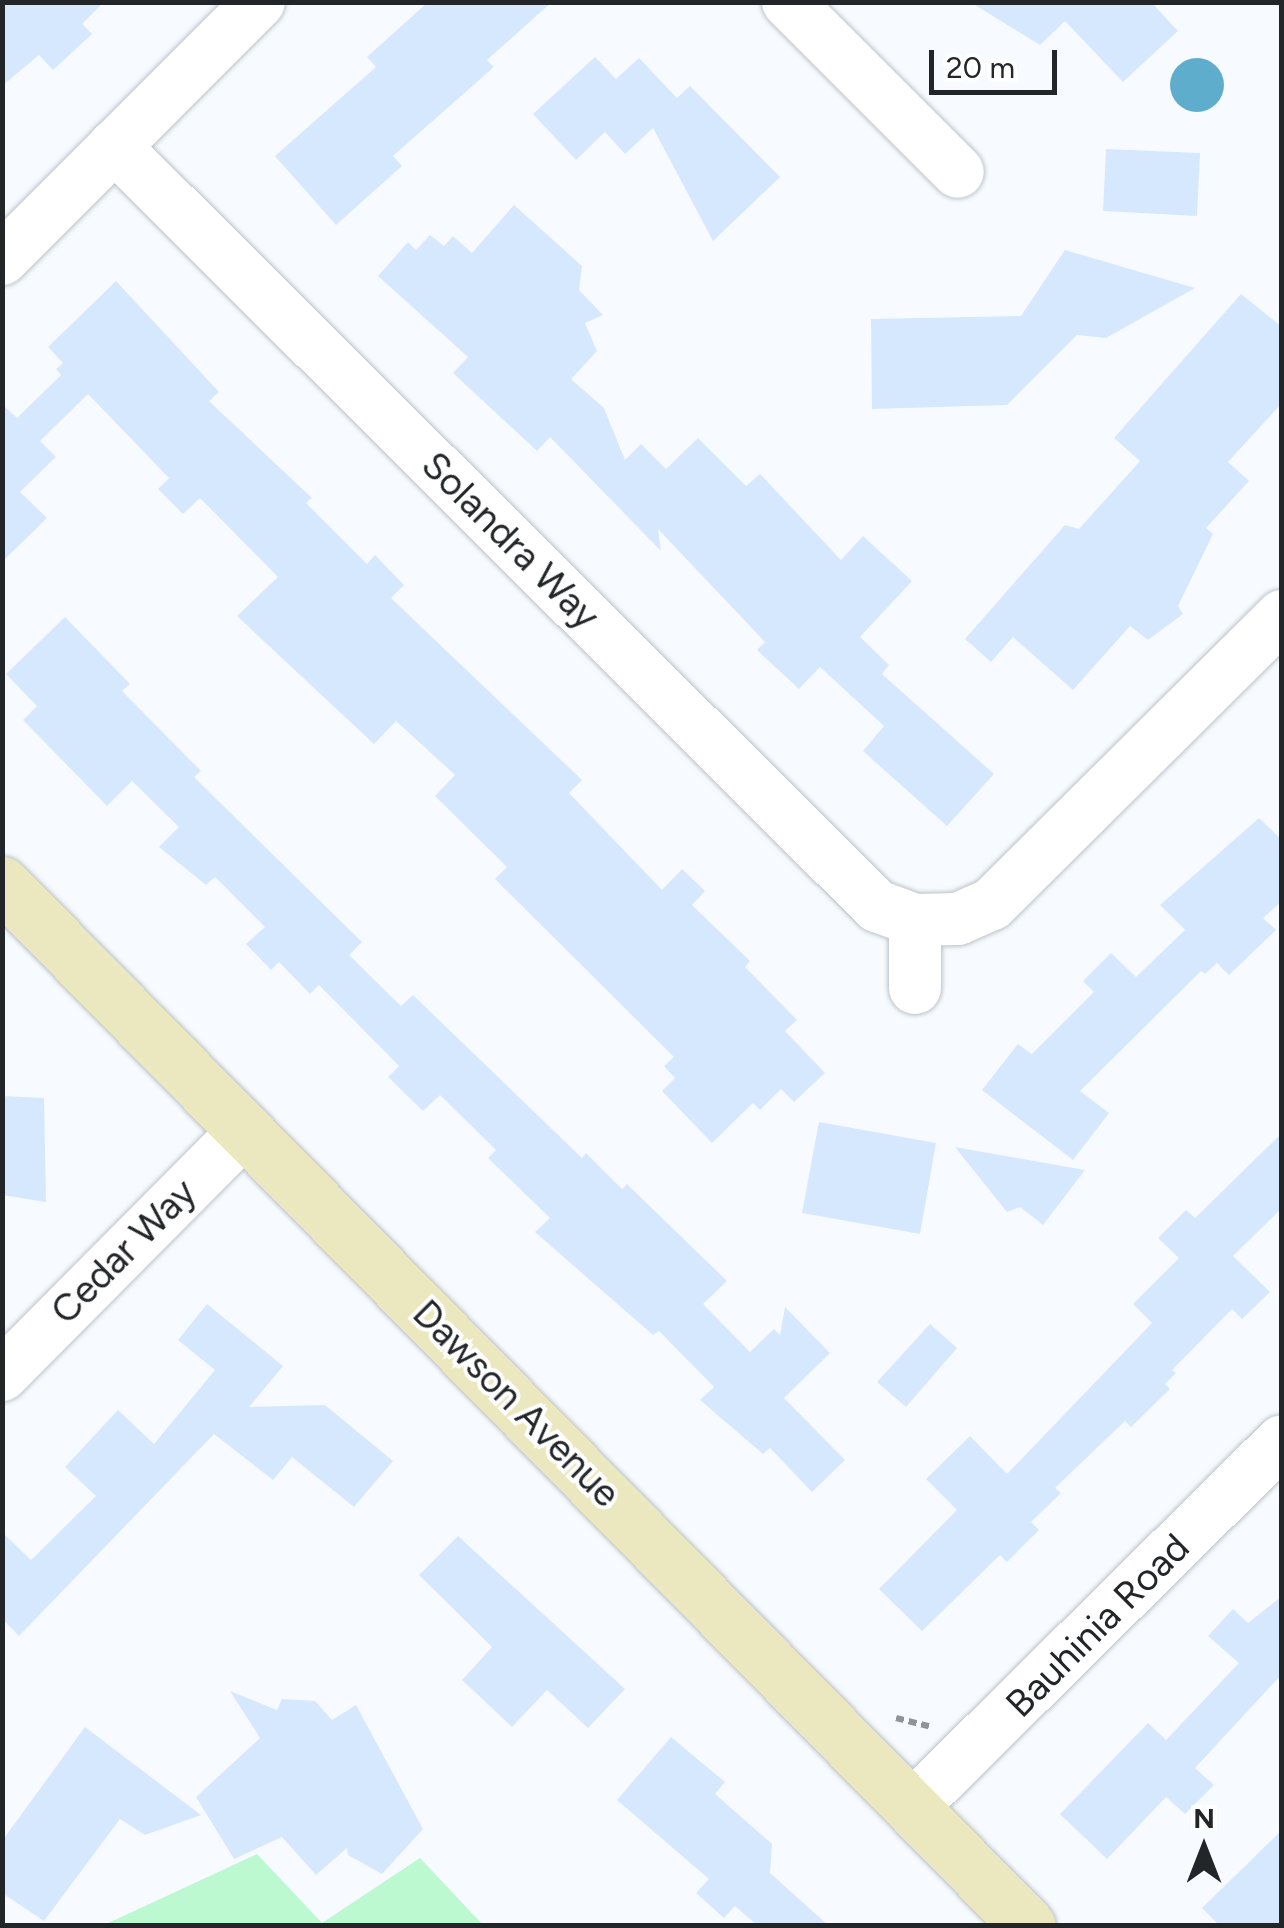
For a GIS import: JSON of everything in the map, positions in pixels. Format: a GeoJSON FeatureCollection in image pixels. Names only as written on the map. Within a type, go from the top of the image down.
{"type":"FeatureCollection","features":[{"type":"Feature","properties":{"kind":"main road","name":"Dawson Avenue"},"geometry":{"type":"LineString","coordinates":[[2,884],[1028,1926]]}},
{"type":"Feature","properties":{"kind":"street"},"geometry":{"type":"LineString","coordinates":[[2,259],[259,2]]}},
{"type":"Feature","properties":{"kind":"street"},"geometry":{"type":"LineString","coordinates":[[788,2],[958,172]]}},
{"type":"Feature","properties":{"kind":"street","name":"Solandra Way"},"geometry":{"type":"LineString","coordinates":[[114,146],[877,906],[915,920],[958,919],[992,904],[1282,616]]}},
{"type":"Feature","properties":{"kind":"street"},"geometry":{"type":"LineString","coordinates":[[915,920],[915,988]]}},
{"type":"Feature","properties":{"kind":"street","name":"Cedar Way"},"geometry":{"type":"LineString","coordinates":[[2,1375],[245,1130]]}},
{"type":"Feature","properties":{"kind":"street","name":"Bauhinia Road"},"geometry":{"type":"LineString","coordinates":[[912,1807],[1282,1441]]}},
{"type":"Feature","properties":{"kind":"green space"},"geometry":{"type":"Polygon","coordinates":[[[257,1854],[322,1923],[420,1858],[483,1925],[104,1925],[257,1854]]]}},
{"type":"Feature","properties":{"kind":"water"},"geometry":{"type":"Polygon","coordinates":[[[1197,58],[1216,66],[1224,85],[1216,104],[1197,112],[1178,104],[1170,85],[1178,66],[1197,58]]]}},
{"type":"Feature","properties":{"kind":"building"},"geometry":{"type":"Polygon","coordinates":[[[2,2],[104,2],[82,24],[92,34],[53,70],[39,55],[2,86],[2,2]]]}},
{"type":"Feature","properties":{"kind":"building"},"geometry":{"type":"Polygon","coordinates":[[[428,2],[552,2],[487,60],[494,67],[393,156],[402,166],[336,225],[275,156],[376,67],[367,57],[428,2]]]}},
{"type":"Feature","properties":{"kind":"building"},"geometry":{"type":"Polygon","coordinates":[[[970,2],[1151,2],[1178,31],[1123,82],[1065,21],[1040,45],[970,2]]]}},
{"type":"Feature","properties":{"kind":"building"},"geometry":{"type":"Polygon","coordinates":[[[595,57],[616,79],[639,58],[677,98],[690,86],[780,177],[713,241],[653,128],[625,154],[605,132],[576,160],[533,114],[595,57]]]}},
{"type":"Feature","properties":{"kind":"building"},"geometry":{"type":"Polygon","coordinates":[[[1106,149],[1200,153],[1197,216],[1103,211],[1106,149]]]}},
{"type":"Feature","properties":{"kind":"building"},"geometry":{"type":"Polygon","coordinates":[[[514,205],[582,266],[579,290],[603,315],[585,323],[597,351],[571,379],[604,408],[625,460],[641,444],[666,469],[698,438],[746,486],[760,474],[841,560],[863,536],[912,581],[860,637],[889,665],[882,674],[994,774],[947,826],[863,751],[884,726],[820,667],[799,689],[757,650],[765,642],[658,529],[661,551],[550,437],[537,451],[453,373],[468,357],[378,276],[408,242],[416,250],[430,235],[444,246],[453,236],[472,253],[514,205]]]}},
{"type":"Feature","properties":{"kind":"building"},"geometry":{"type":"Polygon","coordinates":[[[1065,250],[1195,288],[1106,338],[1077,335],[1007,405],[872,409],[871,319],[1021,316],[1065,250]]]}},
{"type":"Feature","properties":{"kind":"building"},"geometry":{"type":"Polygon","coordinates":[[[116,281],[219,392],[209,401],[312,498],[306,503],[367,564],[375,555],[404,585],[391,598],[582,780],[569,793],[662,890],[682,869],[705,891],[692,905],[750,961],[745,967],[797,1020],[785,1031],[825,1073],[794,1102],[781,1089],[760,1110],[753,1103],[712,1143],[662,1091],[675,1078],[664,1066],[674,1057],[495,879],[507,867],[435,796],[455,775],[396,721],[374,744],[237,616],[278,577],[200,498],[183,514],[158,489],[169,478],[88,394],[40,441],[56,457],[20,492],[47,518],[2,562],[2,404],[17,418],[61,375],[56,369],[63,363],[48,347],[116,281]]]}},
{"type":"Feature","properties":{"kind":"building"},"geometry":{"type":"Polygon","coordinates":[[[1241,294],[1282,327],[1282,403],[1228,462],[1249,481],[1206,528],[1213,534],[1178,606],[1183,614],[1148,640],[1130,626],[1073,690],[1013,637],[991,662],[965,639],[1065,525],[1079,529],[1140,461],[1114,438],[1241,294]]]}},
{"type":"Feature","properties":{"kind":"building"},"geometry":{"type":"Polygon","coordinates":[[[65,617],[130,684],[122,691],[201,771],[194,777],[362,942],[349,955],[401,1006],[413,995],[582,1158],[586,1153],[622,1189],[627,1184],[727,1281],[703,1304],[750,1352],[774,1329],[780,1335],[785,1307],[830,1353],[784,1398],[845,1460],[812,1492],[770,1448],[763,1454],[700,1400],[714,1387],[659,1331],[653,1335],[535,1232],[550,1218],[488,1158],[496,1150],[440,1095],[423,1111],[388,1077],[399,1066],[319,985],[310,994],[279,962],[271,970],[246,944],[265,927],[215,877],[206,885],[159,847],[179,827],[132,781],[107,806],[23,720],[37,706],[6,674],[65,617]]]}},
{"type":"Feature","properties":{"kind":"building"},"geometry":{"type":"Polygon","coordinates":[[[1259,818],[1282,840],[1282,901],[1263,918],[1276,930],[1229,975],[1217,963],[1205,974],[1201,971],[1080,1091],[1109,1113],[1073,1160],[982,1090],[1018,1044],[1032,1054],[1094,992],[1083,981],[1111,953],[1136,977],[1185,930],[1160,905],[1259,818]]]}},
{"type":"Feature","properties":{"kind":"building"},"geometry":{"type":"Polygon","coordinates":[[[2,1096],[44,1098],[46,1202],[2,1195],[2,1096]]]}},
{"type":"Feature","properties":{"kind":"building"},"geometry":{"type":"Polygon","coordinates":[[[819,1122],[936,1143],[920,1234],[802,1213],[819,1122]]]}},
{"type":"Feature","properties":{"kind":"building"},"geometry":{"type":"Polygon","coordinates":[[[1282,1133],[1282,1208],[1233,1256],[1270,1292],[1242,1319],[1232,1309],[1172,1370],[1176,1373],[1165,1384],[1170,1389],[1131,1427],[1125,1421],[1055,1488],[1061,1493],[1031,1522],[1039,1530],[1007,1562],[1000,1555],[922,1631],[879,1589],[957,1510],[926,1479],[970,1436],[1007,1474],[1152,1323],[1133,1304],[1179,1258],[1158,1238],[1186,1210],[1195,1218],[1282,1133]]]}},
{"type":"Feature","properties":{"kind":"building"},"geometry":{"type":"Polygon","coordinates":[[[955,1147],[1085,1170],[1043,1225],[1020,1207],[1007,1212],[955,1147]]]}},
{"type":"Feature","properties":{"kind":"building"},"geometry":{"type":"Polygon","coordinates":[[[207,1304],[283,1366],[249,1407],[325,1405],[393,1461],[354,1507],[292,1457],[273,1480],[214,1434],[19,1636],[2,1619],[2,1532],[31,1560],[96,1496],[65,1467],[118,1410],[154,1444],[215,1370],[178,1340],[207,1304]]]}},
{"type":"Feature","properties":{"kind":"building"},"geometry":{"type":"Polygon","coordinates":[[[930,1324],[957,1348],[906,1407],[877,1382],[930,1324]]]}},
{"type":"Feature","properties":{"kind":"building"},"geometry":{"type":"Polygon","coordinates":[[[458,1536],[625,1689],[588,1728],[547,1690],[512,1727],[462,1680],[492,1647],[419,1575],[458,1536]]]}},
{"type":"Feature","properties":{"kind":"building"},"geometry":{"type":"Polygon","coordinates":[[[1282,1596],[1281,1675],[1195,1768],[1214,1785],[1185,1814],[1166,1797],[1107,1859],[1060,1814],[1148,1723],[1166,1740],[1239,1663],[1208,1636],[1233,1609],[1248,1623],[1282,1596]]]}},
{"type":"Feature","properties":{"kind":"building"},"geometry":{"type":"Polygon","coordinates":[[[230,1691],[277,1710],[282,1699],[315,1701],[332,1720],[356,1705],[423,1829],[382,1874],[348,1855],[347,1848],[316,1875],[282,1837],[234,1859],[196,1797],[260,1738],[230,1691]]]}},
{"type":"Feature","properties":{"kind":"building"},"geometry":{"type":"Polygon","coordinates":[[[85,1727],[201,1815],[145,1835],[120,1819],[44,1921],[2,1893],[2,1841],[85,1727]]]}},
{"type":"Feature","properties":{"kind":"building"},"geometry":{"type":"Polygon","coordinates":[[[671,1737],[725,1782],[715,1794],[772,1844],[770,1873],[829,1926],[758,1926],[735,1906],[724,1918],[696,1893],[709,1879],[617,1800],[671,1737]]]}},
{"type":"Feature","properties":{"kind":"building"},"geometry":{"type":"Polygon","coordinates":[[[1282,1830],[1282,1926],[1220,1926],[1202,1908],[1282,1830]]]}}]}
